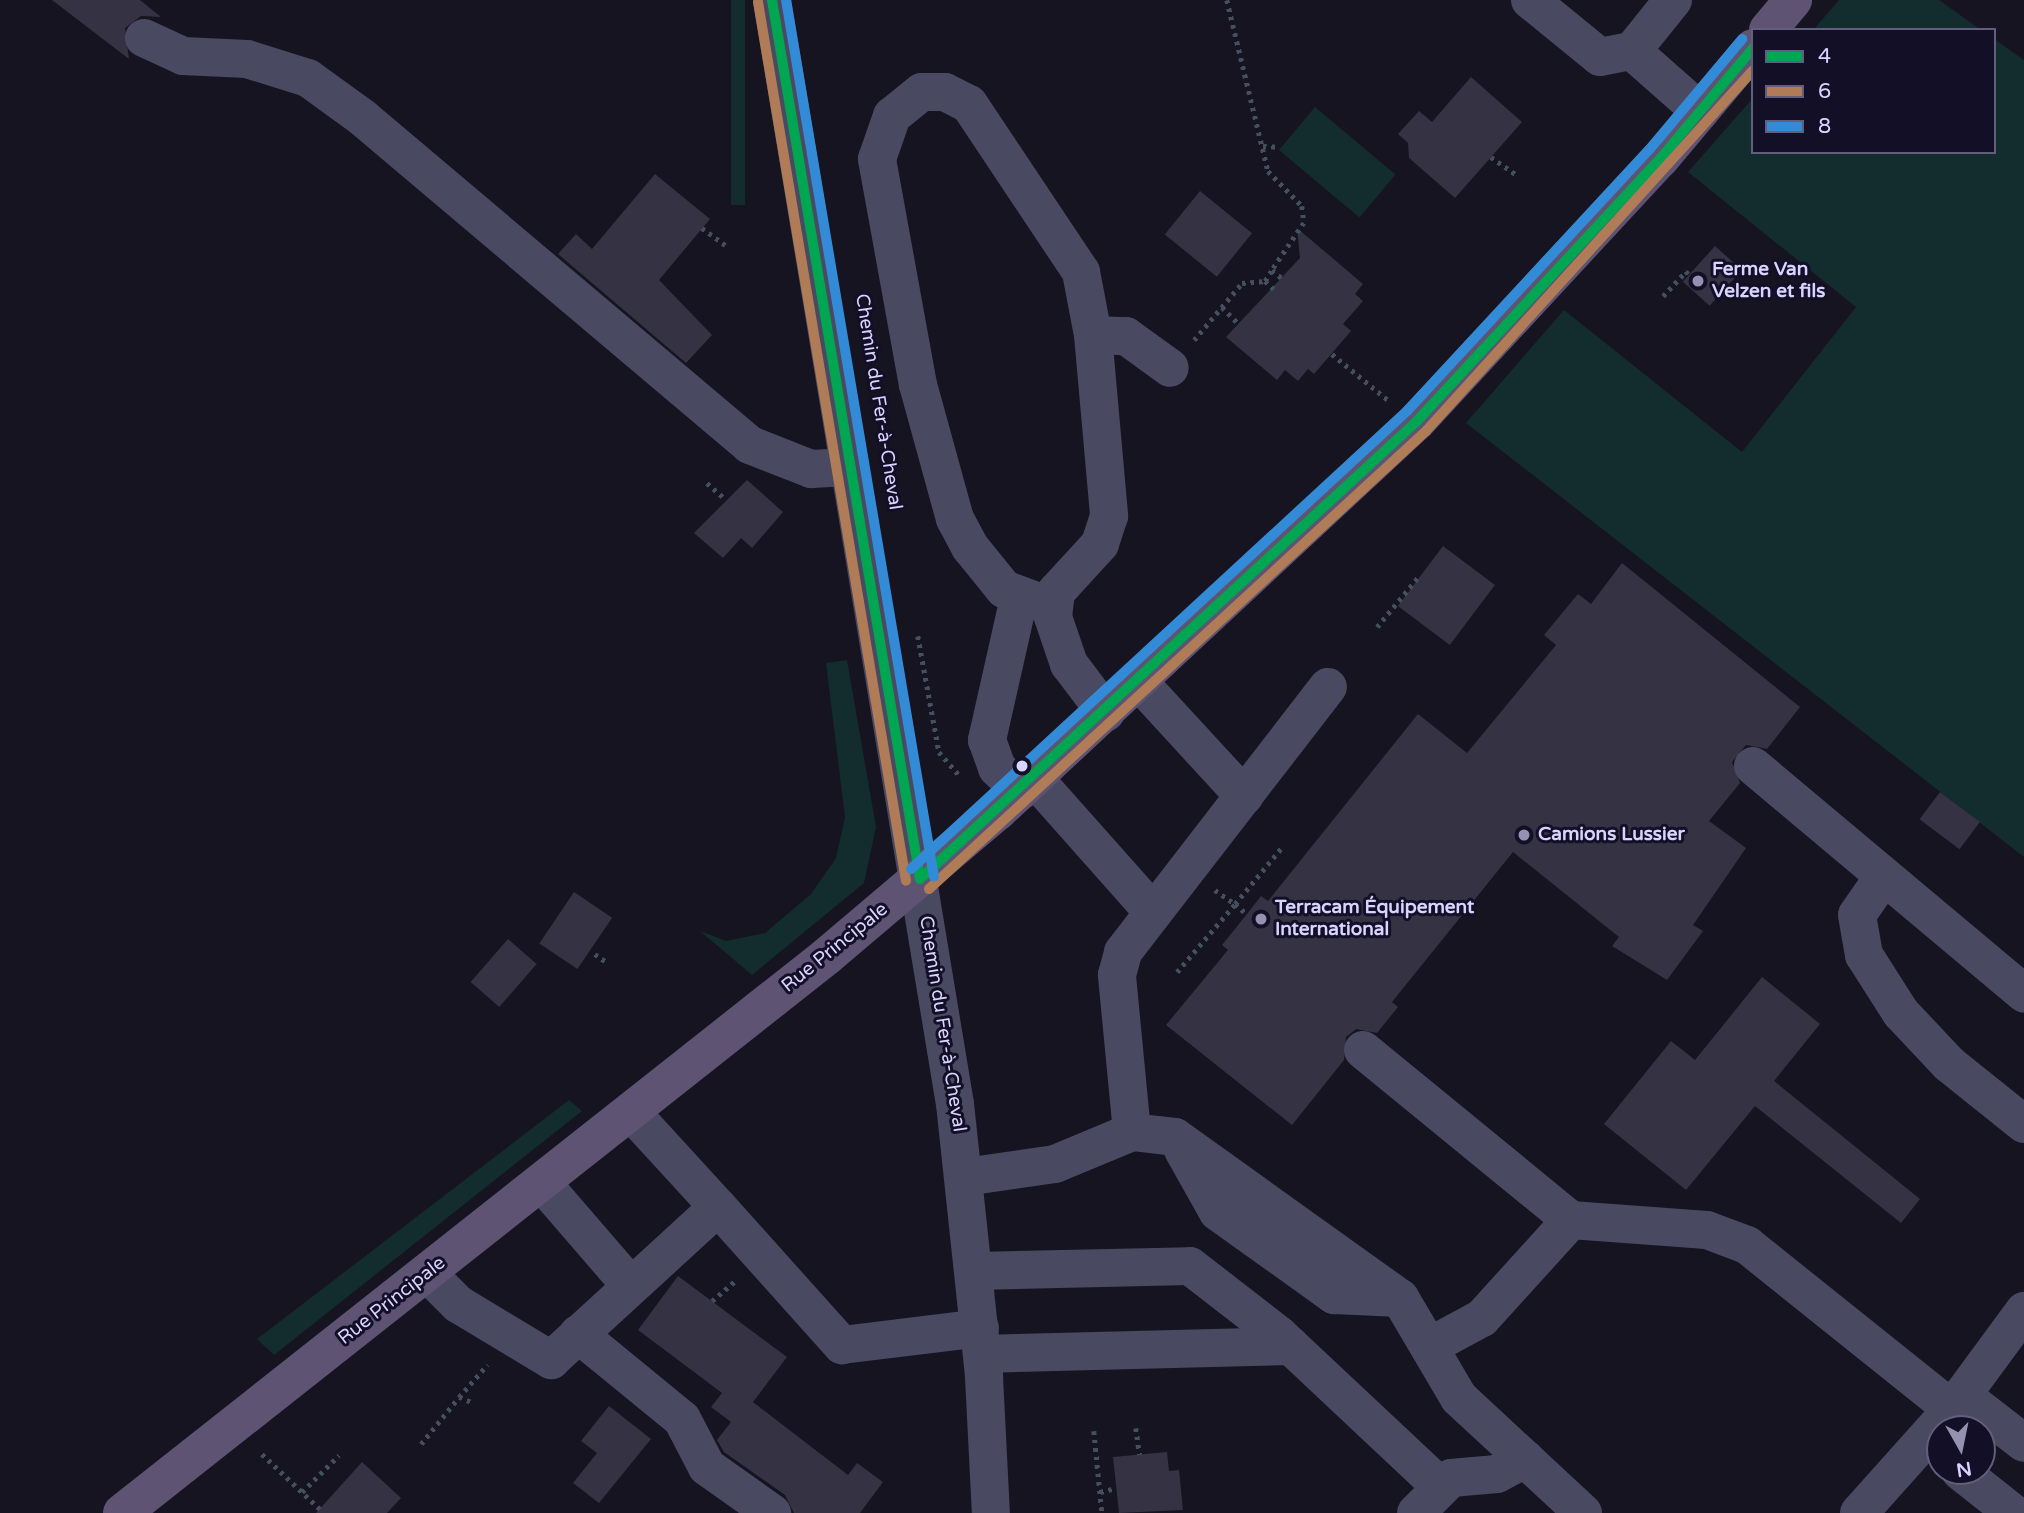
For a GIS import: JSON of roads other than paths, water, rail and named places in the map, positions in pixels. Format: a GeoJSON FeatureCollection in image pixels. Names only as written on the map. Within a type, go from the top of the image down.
{"type":"FeatureCollection","features":[{"type":"Feature","properties":{"kind":"main road"},"geometry":{"type":"LineString","coordinates":[[1770,28],[1793,0]]}},
{"type":"Feature","properties":{"kind":"main road","name":"Rue Principale"},"geometry":{"type":"LineString","coordinates":[[141,1507],[427,1273],[920,879],[1140,683],[1417,421],[1700,111],[1751,50]]}},
{"type":"Feature","properties":{"kind":"street","name":"Chemin du Fer-à-Cheval"},"geometry":{"type":"LineString","coordinates":[[772,0],[920,879],[965,1177],[981,1341],[991,1513]]}},
{"type":"Feature","properties":{"kind":"street"},"geometry":{"type":"LineString","coordinates":[[1530,0],[1600,57],[1632,51],[1673,0]]}},
{"type":"Feature","properties":{"kind":"street"},"geometry":{"type":"LineString","coordinates":[[144,38],[183,56],[247,59],[308,78],[629,331],[769,457],[810,469],[850,467]]}},
{"type":"Feature","properties":{"kind":"street"},"geometry":{"type":"LineString","coordinates":[[1632,51],[1700,111]]}},
{"type":"Feature","properties":{"kind":"street"},"geometry":{"type":"LineString","coordinates":[[1106,713],[1069,664],[1036,603],[988,571],[955,519],[918,385],[877,159],[884,130],[911,96],[935,90],[956,96],[985,123],[1081,272],[1093,335],[1109,516],[1100,544],[1063,582],[1036,603],[987,740],[997,768],[1027,784],[1153,912]]}},
{"type":"Feature","properties":{"kind":"street"},"geometry":{"type":"LineString","coordinates":[[1093,335],[1126,336],[1180,357]]}},
{"type":"Feature","properties":{"kind":"street"},"geometry":{"type":"LineString","coordinates":[[1140,683],[1244,796]]}},
{"type":"Feature","properties":{"kind":"street"},"geometry":{"type":"LineString","coordinates":[[1132,1132],[1118,975],[1129,939],[1153,912],[1328,687]]}},
{"type":"Feature","properties":{"kind":"street"},"geometry":{"type":"LineString","coordinates":[[1753,766],[2024,993]]}},
{"type":"Feature","properties":{"kind":"street"},"geometry":{"type":"LineString","coordinates":[[1884,876],[1857,915],[1864,955],[1901,1013],[1949,1064],[2024,1124]]}},
{"type":"Feature","properties":{"kind":"street"},"geometry":{"type":"LineString","coordinates":[[1363,1050],[1571,1220],[1707,1230],[1746,1245],[1957,1402],[2024,1443]]}},
{"type":"Feature","properties":{"kind":"street"},"geometry":{"type":"LineString","coordinates":[[631,1112],[842,1345],[981,1341],[1291,1346]]}},
{"type":"Feature","properties":{"kind":"street"},"geometry":{"type":"LineString","coordinates":[[965,1177],[1055,1164],[1132,1132],[1175,1136],[1218,1212],[1334,1296],[1401,1298],[1454,1391],[1583,1513]]}},
{"type":"Feature","properties":{"kind":"street"},"geometry":{"type":"LineString","coordinates":[[541,1184],[631,1286]]}},
{"type":"Feature","properties":{"kind":"street"},"geometry":{"type":"LineString","coordinates":[[427,1273],[458,1304],[551,1360],[718,1207]]}},
{"type":"Feature","properties":{"kind":"street"},"geometry":{"type":"LineString","coordinates":[[1430,1346],[1482,1318],[1571,1220]]}},
{"type":"Feature","properties":{"kind":"street"},"geometry":{"type":"LineString","coordinates":[[975,1271],[1190,1266],[1291,1346],[1429,1500],[1461,1474],[1497,1474],[1525,1460]]}},
{"type":"Feature","properties":{"kind":"street"},"geometry":{"type":"LineString","coordinates":[[1950,1415],[1957,1402],[2012,1354],[2024,1311]]}},
{"type":"Feature","properties":{"kind":"street"},"geometry":{"type":"LineString","coordinates":[[578,1334],[682,1419],[708,1467],[772,1513]]}},
{"type":"Feature","properties":{"kind":"street"},"geometry":{"type":"LineString","coordinates":[[1859,1513],[1926,1453]]}},
{"type":"Feature","properties":{"kind":"street"},"geometry":{"type":"LineString","coordinates":[[1978,1485],[2013,1513]]}},
{"type":"Feature","properties":{"kind":"place","name":"Ferme Van Velzen et fils"},"geometry":{"type":"Point","coordinates":[1698,281]}},
{"type":"Feature","properties":{"kind":"place","name":"Camions Lussier"},"geometry":{"type":"Point","coordinates":[1524,835]}},
{"type":"Feature","properties":{"kind":"place","name":"Terracam Équipement International"},"geometry":{"type":"Point","coordinates":[1261,919]}}]}
